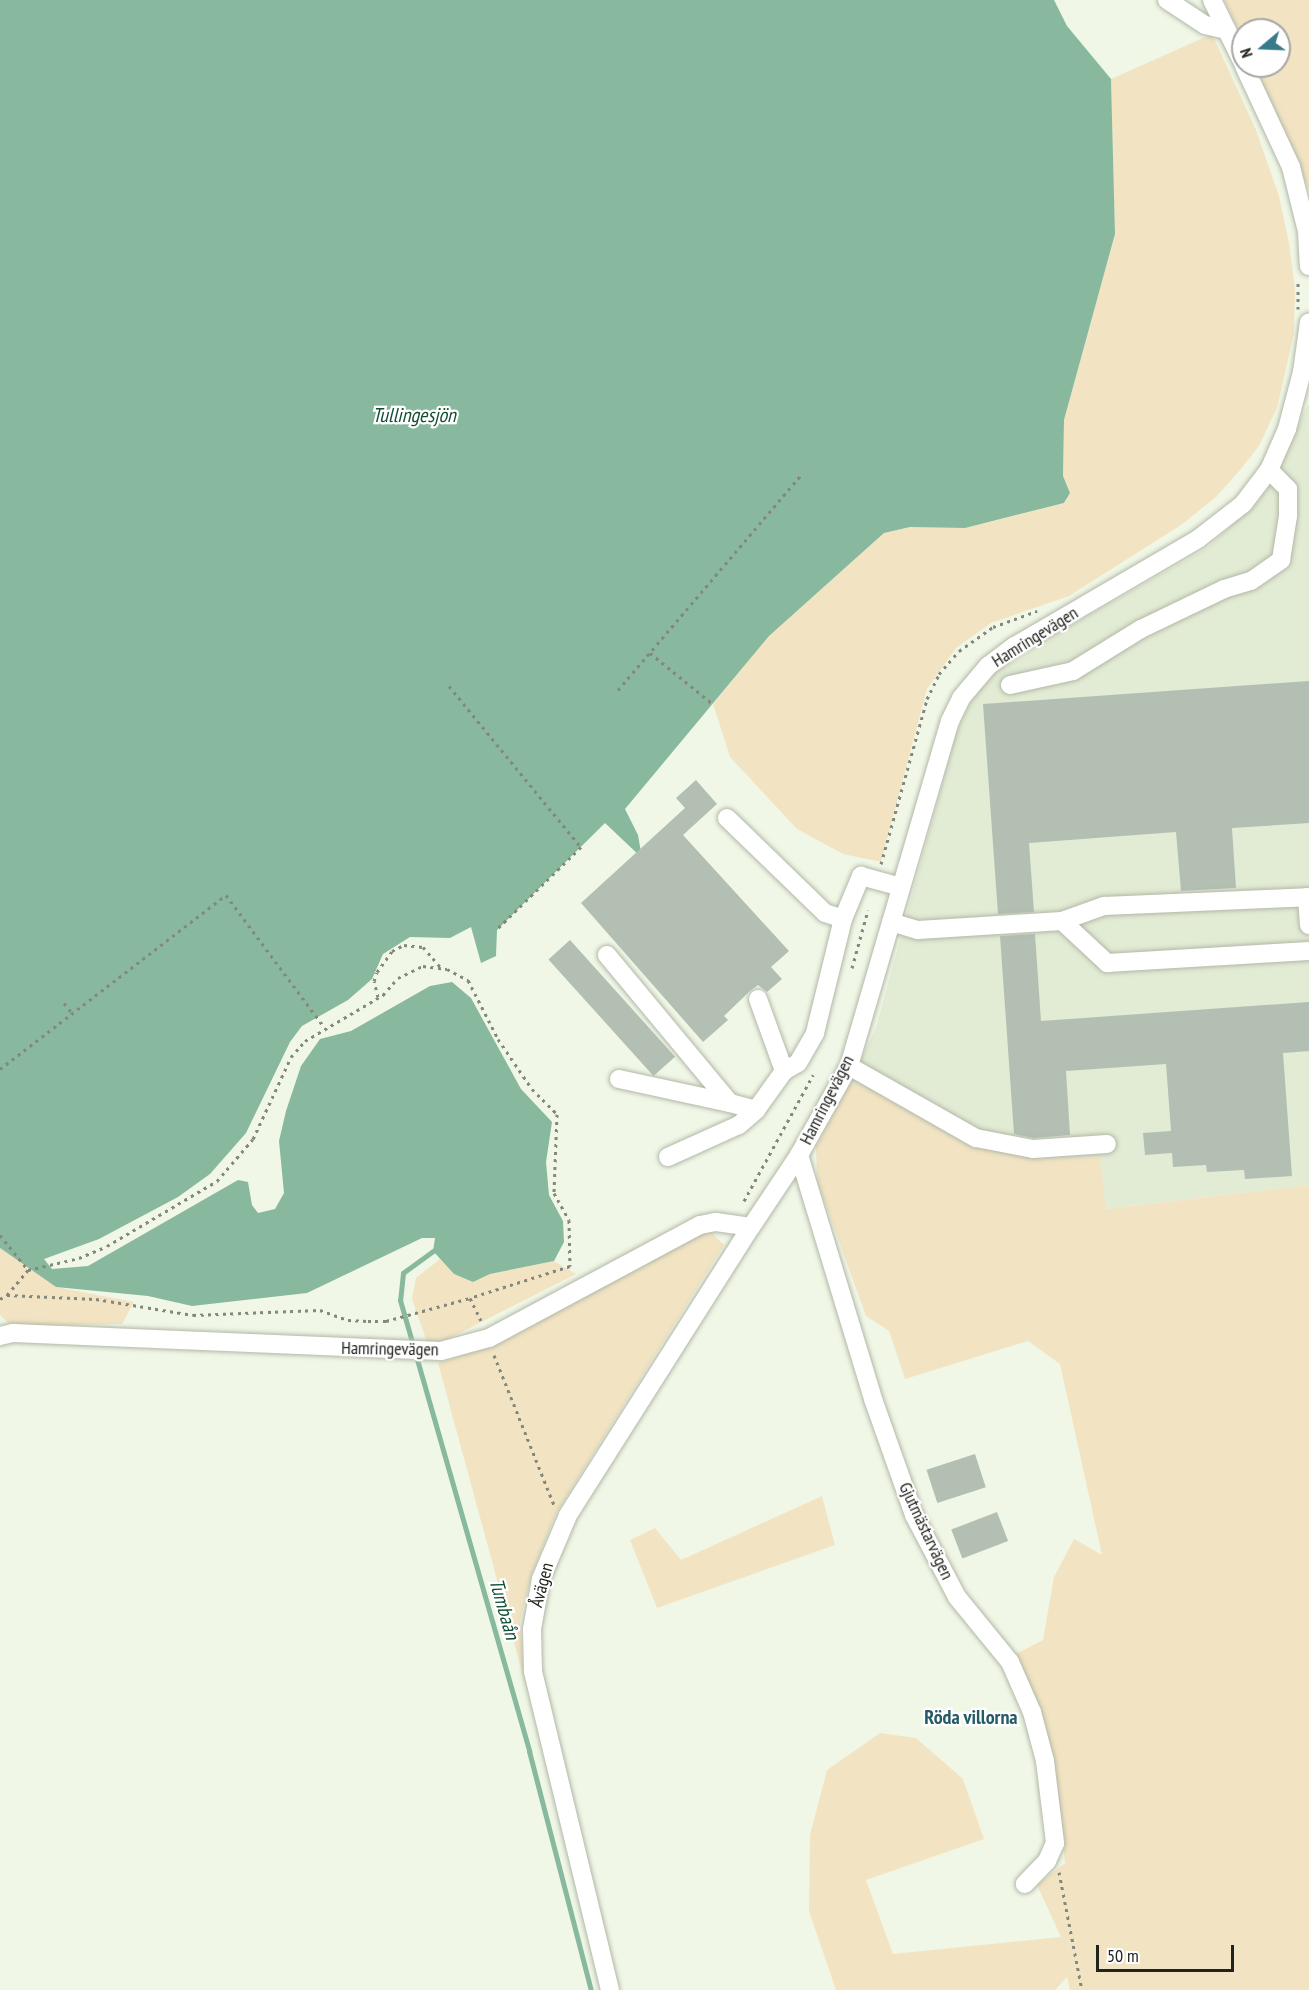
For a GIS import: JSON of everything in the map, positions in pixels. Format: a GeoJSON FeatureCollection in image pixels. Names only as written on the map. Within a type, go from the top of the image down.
{"type":"FeatureCollection","features":[{"type":"Feature","properties":{"kind":"street"},"geometry":{"type":"LineString","coordinates":[[1167,0],[1205,25],[1226,30]]}},
{"type":"Feature","properties":{"kind":"street"},"geometry":{"type":"LineString","coordinates":[[1212,0],[1231,40]]}},
{"type":"Feature","properties":{"kind":"street"},"geometry":{"type":"LineString","coordinates":[[1250,78],[1291,167],[1307,231],[1303,271]]}},
{"type":"Feature","properties":{"kind":"street","name":"Hamringevägen"},"geometry":{"type":"LineString","coordinates":[[0,1336],[13,1333],[441,1351],[489,1338],[700,1225],[716,1222],[751,1227],[799,1155],[849,1066],[950,721],[961,698],[988,666],[1015,646],[1198,539],[1243,504],[1269,470],[1295,399],[1303,320]]}},
{"type":"Feature","properties":{"kind":"street"},"geometry":{"type":"LineString","coordinates":[[1010,686],[1073,671],[1141,629],[1224,589],[1251,581],[1281,560],[1288,516],[1288,489],[1269,470]]}},
{"type":"Feature","properties":{"kind":"street"},"geometry":{"type":"LineString","coordinates":[[727,818],[825,913],[843,919]]}},
{"type":"Feature","properties":{"kind":"street"},"geometry":{"type":"LineString","coordinates":[[668,1157],[739,1125],[756,1110],[784,1071],[798,1062],[815,1033],[843,919],[861,876],[901,887]]}},
{"type":"Feature","properties":{"kind":"street"},"geometry":{"type":"LineString","coordinates":[[891,922],[918,930],[1062,921],[1104,906],[1307,897],[1309,925]]}},
{"type":"Feature","properties":{"kind":"street"},"geometry":{"type":"LineString","coordinates":[[1062,921],[1107,963],[1309,951]]}},
{"type":"Feature","properties":{"kind":"street"},"geometry":{"type":"LineString","coordinates":[[607,955],[730,1103]]}},
{"type":"Feature","properties":{"kind":"street"},"geometry":{"type":"LineString","coordinates":[[758,999],[784,1071]]}},
{"type":"Feature","properties":{"kind":"street"},"geometry":{"type":"LineString","coordinates":[[849,1066],[976,1138],[1033,1149],[1107,1144]]}},
{"type":"Feature","properties":{"kind":"street"},"geometry":{"type":"LineString","coordinates":[[619,1079],[756,1110]]}},
{"type":"Feature","properties":{"kind":"street","name":"Gjutmästarvägen"},"geometry":{"type":"LineString","coordinates":[[799,1155],[873,1399],[914,1515],[957,1597],[1010,1662],[1032,1712],[1045,1761],[1055,1843],[1047,1861]]}},
{"type":"Feature","properties":{"kind":"street","name":"Åvägen"},"geometry":{"type":"LineString","coordinates":[[610,1990],[533,1671],[532,1629],[541,1579],[561,1530],[751,1227]]}},
{"type":"Feature","properties":{"kind":"street"},"geometry":{"type":"LineString","coordinates":[[1025,1884],[1047,1861]]}},
{"type":"Feature","properties":{"kind":"path"},"geometry":{"type":"LineString","coordinates":[[1303,271],[1303,320]]}},
{"type":"Feature","properties":{"kind":"path"},"geometry":{"type":"LineString","coordinates":[[618,690],[801,475]]}},
{"type":"Feature","properties":{"kind":"path"},"geometry":{"type":"LineString","coordinates":[[650,653],[713,704]]}},
{"type":"Feature","properties":{"kind":"path"},"geometry":{"type":"LineString","coordinates":[[449,686],[580,847],[496,930]]}},
{"type":"Feature","properties":{"kind":"path"},"geometry":{"type":"LineString","coordinates":[[0,1070],[226,895],[324,1027]]}},
{"type":"Feature","properties":{"kind":"path"},"geometry":{"type":"LineString","coordinates":[[378,997],[374,981],[377,972],[392,951],[404,945],[423,947],[441,968]]}},
{"type":"Feature","properties":{"kind":"path"},"geometry":{"type":"LineString","coordinates":[[0,1299],[7,1295],[28,1270],[79,1258],[106,1246],[217,1181],[253,1139],[291,1058],[324,1027],[378,997],[398,978],[423,966],[441,968],[468,980],[476,989],[498,1039],[532,1089],[557,1113],[554,1193],[569,1220],[570,1266],[436,1308],[386,1320],[348,1320],[312,1310],[194,1315],[96,1299],[7,1295]]}},
{"type":"Feature","properties":{"kind":"path"},"geometry":{"type":"LineString","coordinates":[[64,1003],[72,1013]]}},
{"type":"Feature","properties":{"kind":"path"},"geometry":{"type":"LineString","coordinates":[[0,1235],[28,1270]]}},
{"type":"Feature","properties":{"kind":"path"},"geometry":{"type":"LineString","coordinates":[[470,1298],[489,1338],[498,1369],[537,1456],[561,1530]]}},
{"type":"Feature","properties":{"kind":"path"},"geometry":{"type":"LineString","coordinates":[[1047,1861],[1062,1875],[1082,1990]]}},
{"type":"Feature","properties":{"kind":"shaded area"},"geometry":{"type":"Polygon","coordinates":[[[1224,0],[1309,0],[1309,189],[1260,78],[1291,78],[1291,18],[1233,18],[1224,0]]]}},
{"type":"Feature","properties":{"kind":"shaded area"},"geometry":{"type":"Polygon","coordinates":[[[1212,34],[1256,130],[1279,196],[1289,243],[1295,289],[1294,333],[1277,408],[1259,446],[1240,470],[1216,497],[1181,525],[1069,596],[991,623],[956,648],[927,689],[881,862],[843,854],[797,829],[730,757],[713,704],[769,636],[884,533],[910,527],[965,528],[1065,503],[1070,493],[1063,477],[1064,420],[1115,234],[1111,79],[1212,34]]]}},
{"type":"Feature","properties":{"kind":"shaded area"},"geometry":{"type":"Polygon","coordinates":[[[1309,403],[1309,1185],[1105,1209],[1100,1157],[1042,1159],[977,1145],[848,1086],[876,1028],[956,733],[971,701],[995,672],[1019,655],[1207,548],[1259,500],[1309,403]]]}},
{"type":"Feature","properties":{"kind":"shaded area"},"geometry":{"type":"Polygon","coordinates":[[[867,1082],[977,1145],[1042,1159],[1100,1157],[1106,1209],[1309,1185],[1309,1990],[1070,1990],[1067,1977],[1055,1990],[836,1990],[809,1911],[810,1835],[827,1770],[880,1733],[916,1738],[963,1779],[984,1839],[866,1880],[893,1954],[1061,1937],[1037,1885],[1065,1863],[1053,1764],[1040,1709],[1016,1654],[1043,1640],[1054,1577],[1074,1539],[1102,1555],[1060,1364],[1028,1341],[905,1379],[889,1331],[866,1316],[817,1180],[816,1147],[848,1086],[867,1082]]]}},
{"type":"Feature","properties":{"kind":"shaded area"},"geometry":{"type":"Polygon","coordinates":[[[708,1229],[724,1245],[556,1513],[531,1576],[520,1622],[524,1679],[438,1363],[497,1345],[708,1229]]]}},
{"type":"Feature","properties":{"kind":"shaded area"},"geometry":{"type":"Polygon","coordinates":[[[0,1248],[56,1287],[134,1302],[122,1324],[11,1326],[0,1315],[0,1248]]]}},
{"type":"Feature","properties":{"kind":"shaded area"},"geometry":{"type":"Polygon","coordinates":[[[440,1259],[454,1274],[473,1282],[490,1274],[554,1261],[576,1274],[446,1340],[427,1342],[412,1299],[416,1278],[440,1259]]]}},
{"type":"Feature","properties":{"kind":"shaded area"},"geometry":{"type":"Polygon","coordinates":[[[822,1496],[835,1545],[657,1608],[630,1540],[655,1528],[681,1560],[822,1496]]]}},
{"type":"Feature","properties":{"kind":"water","name":"Tullingesjön"},"geometry":{"type":"Polygon","coordinates":[[[0,0],[1054,0],[1067,26],[1111,79],[1115,234],[1064,420],[1063,476],[1070,493],[1064,503],[965,528],[910,527],[884,533],[769,636],[625,809],[638,835],[642,858],[605,823],[497,930],[496,956],[481,963],[471,927],[450,938],[410,937],[383,954],[372,979],[348,1000],[302,1026],[290,1042],[246,1133],[210,1174],[178,1197],[99,1239],[44,1259],[52,1269],[88,1266],[238,1180],[248,1182],[252,1205],[258,1213],[275,1209],[284,1193],[279,1141],[286,1111],[301,1066],[320,1039],[351,1031],[430,986],[452,982],[471,998],[521,1089],[552,1122],[546,1162],[549,1195],[563,1221],[564,1242],[554,1261],[490,1274],[473,1282],[454,1274],[433,1251],[435,1238],[422,1238],[307,1293],[192,1306],[148,1296],[56,1287],[0,1248],[0,0]]]}},
{"type":"Feature","properties":{"kind":"building"},"geometry":{"type":"Polygon","coordinates":[[[1309,681],[1309,823],[1232,828],[1236,888],[1181,891],[1176,832],[1029,843],[1034,912],[998,914],[983,704],[1309,681]]]}},
{"type":"Feature","properties":{"kind":"building"},"geometry":{"type":"Polygon","coordinates":[[[696,780],[717,804],[683,835],[789,951],[771,967],[782,979],[767,992],[758,985],[750,991],[724,1016],[728,1020],[703,1042],[581,903],[685,808],[676,798],[696,780]]]}},
{"type":"Feature","properties":{"kind":"building"},"geometry":{"type":"Polygon","coordinates":[[[1035,934],[1041,1021],[1309,1002],[1309,1051],[1283,1053],[1292,1176],[1245,1179],[1244,1170],[1207,1172],[1206,1165],[1173,1167],[1172,1153],[1145,1155],[1143,1133],[1171,1131],[1166,1064],[1066,1071],[1070,1135],[1034,1138],[1014,1134],[1000,936],[1035,934]]]}},
{"type":"Feature","properties":{"kind":"building"},"geometry":{"type":"Polygon","coordinates":[[[570,940],[675,1057],[654,1076],[548,959],[570,940]]]}},
{"type":"Feature","properties":{"kind":"building"},"geometry":{"type":"Polygon","coordinates":[[[975,1454],[986,1487],[937,1503],[926,1470],[975,1454]]]}},
{"type":"Feature","properties":{"kind":"building"},"geometry":{"type":"Polygon","coordinates":[[[997,1512],[1008,1541],[962,1559],[951,1530],[997,1512]]]}},
{"type":"Feature","properties":{"kind":"waterway","name":"Tumbaån"},"geometry":{"type":"LineString","coordinates":[[433,1251],[403,1273],[400,1300],[529,1751],[591,1990]]}},
{"type":"Feature","properties":{"kind":"district","name":"Röda villorna"},"geometry":{"type":"Point","coordinates":[971,1717]}}]}
